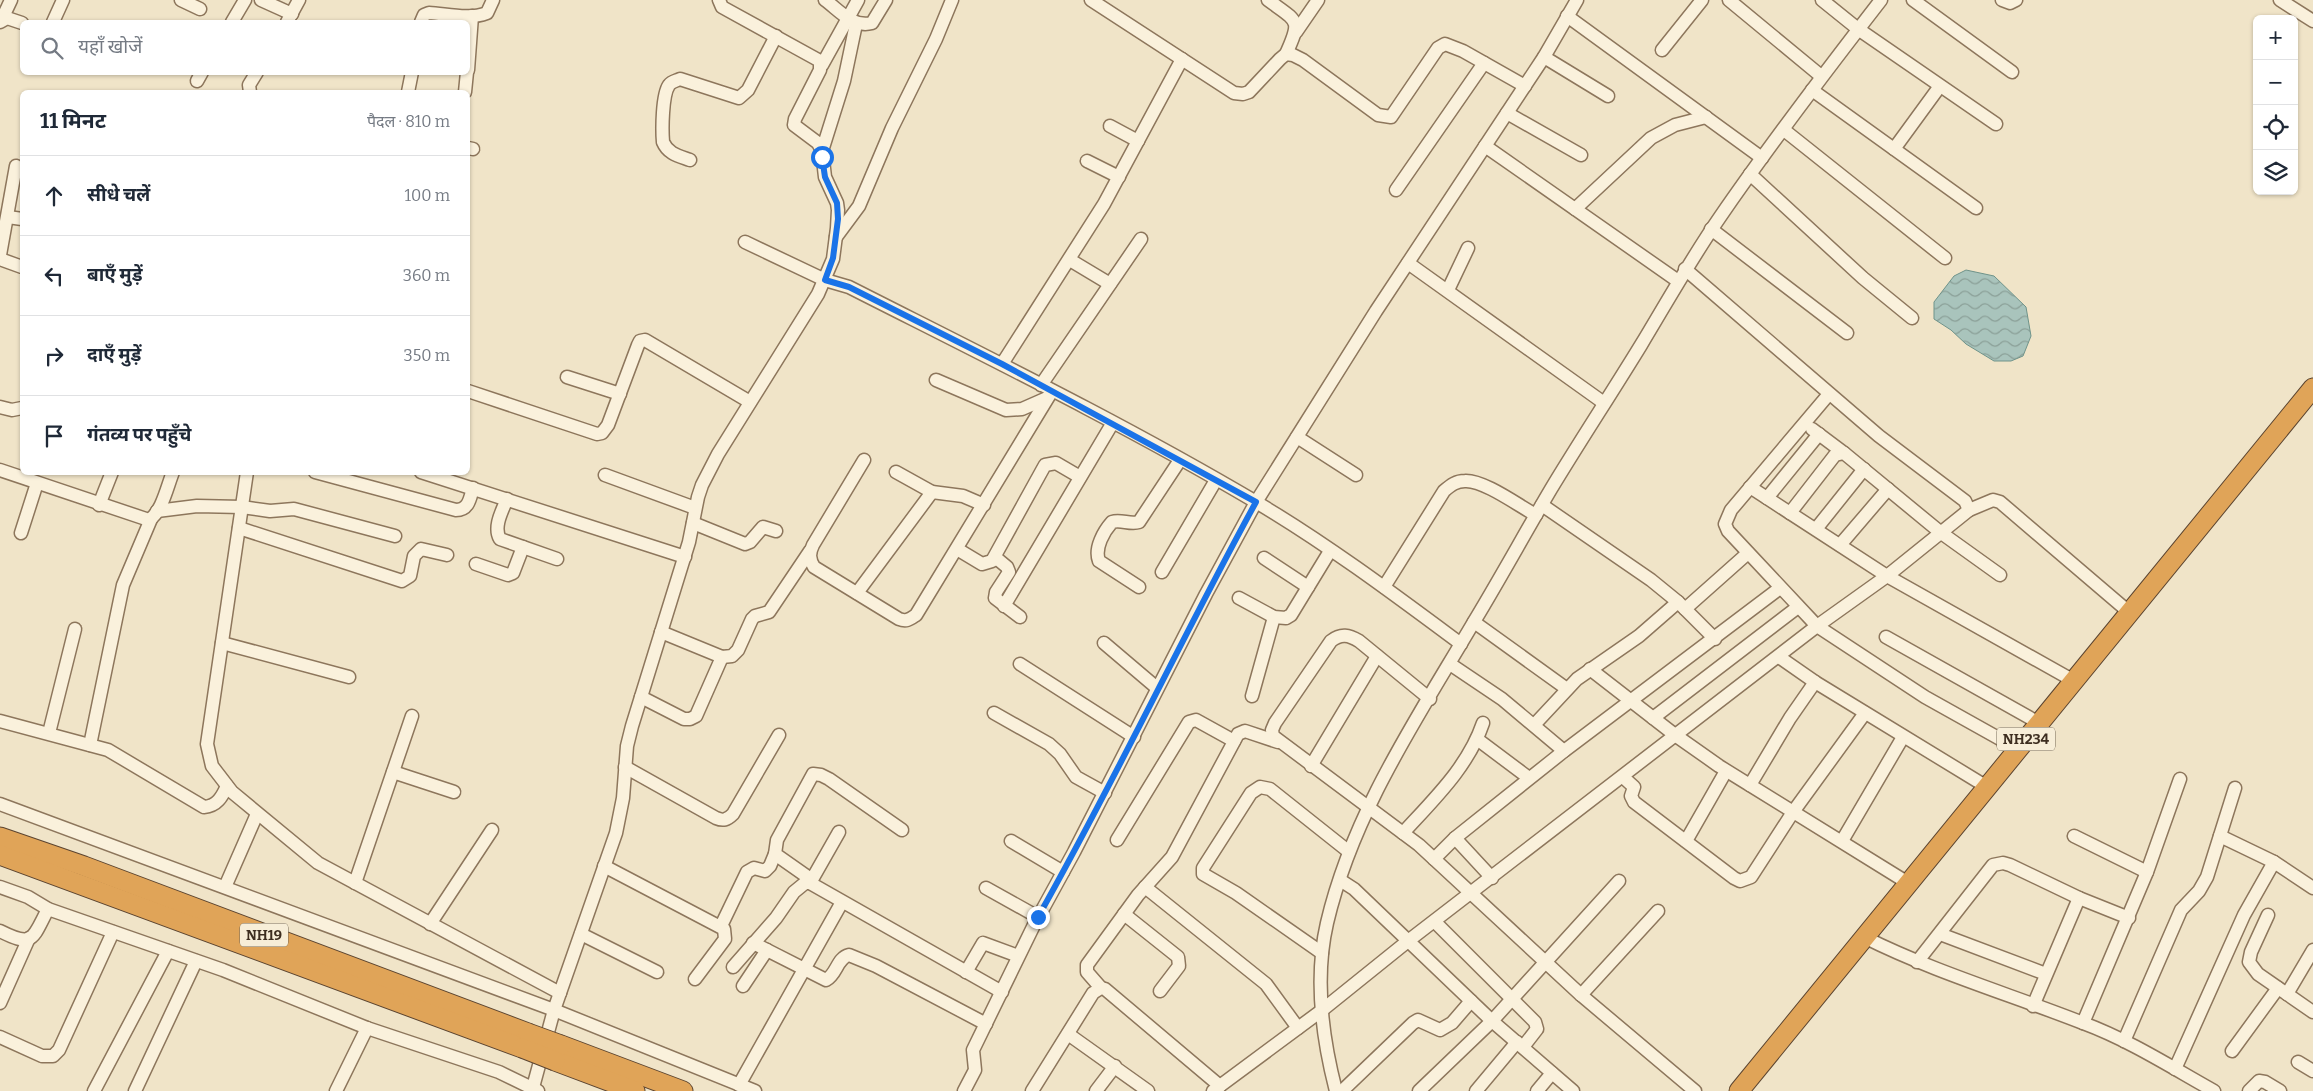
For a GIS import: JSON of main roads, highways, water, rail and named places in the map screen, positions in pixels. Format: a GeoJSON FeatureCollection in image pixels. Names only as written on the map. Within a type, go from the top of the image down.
{"type":"FeatureCollection","features":[{"type":"Feature","properties":{"kind":"highway","name":"NH234"},"geometry":{"type":"LineString","coordinates":[[1740,1091],[2313,388]]}},
{"type":"Feature","properties":{"kind":"highway","name":"NH19"},"geometry":{"type":"LineString","coordinates":[[0,837],[84,866],[525,1041]]}},
{"type":"Feature","properties":{"kind":"highway","name":"NH19"},"geometry":{"type":"LineString","coordinates":[[0,855],[558,1053],[683,1091]]}},
{"type":"Feature","properties":{"kind":"highway","name":"NH19"},"geometry":{"type":"LineString","coordinates":[[558,1053],[635,1091]]}},
{"type":"Feature","properties":{"kind":"water"},"geometry":{"type":"Polygon","coordinates":[[[1966,270],[1994,276],[2026,307],[2031,336],[2023,356],[2011,361],[1994,361],[1966,344],[1951,330],[1934,319],[1934,302],[1954,276],[1966,270]]]}}]}
